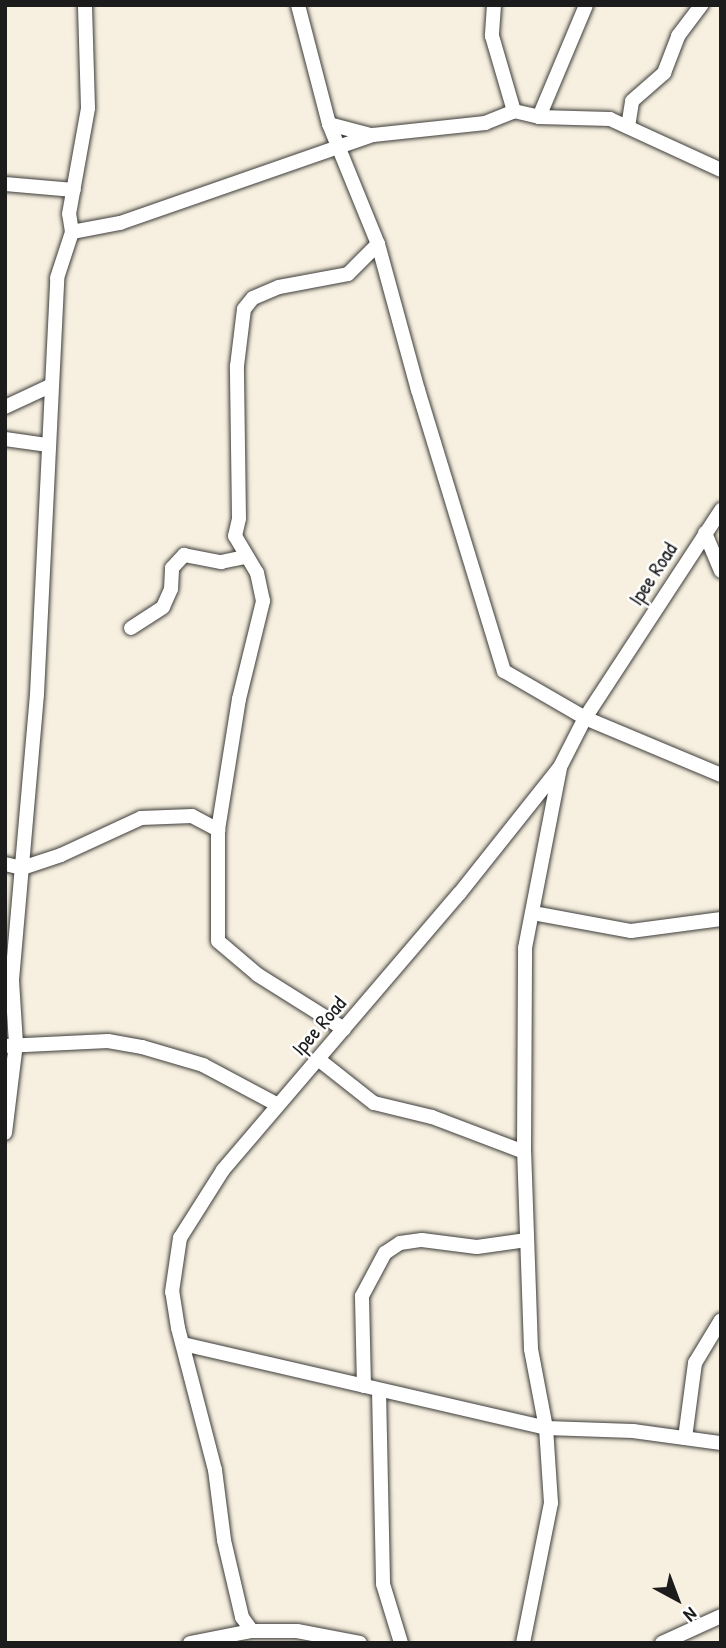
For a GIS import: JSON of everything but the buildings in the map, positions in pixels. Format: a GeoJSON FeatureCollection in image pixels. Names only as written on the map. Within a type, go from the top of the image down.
{"type":"FeatureCollection","features":[{"type":"Feature","properties":{"kind":"street"},"geometry":{"type":"LineString","coordinates":[[5,1133],[12,980],[37,694],[57,278],[72,232],[69,214],[89,108],[85,5]]}},
{"type":"Feature","properties":{"kind":"street"},"geometry":{"type":"LineString","coordinates":[[298,5],[329,124],[379,244],[501,666],[532,691],[585,719],[721,775]]}},
{"type":"Feature","properties":{"kind":"street"},"geometry":{"type":"LineString","coordinates":[[494,5],[492,36],[514,111]]}},
{"type":"Feature","properties":{"kind":"street"},"geometry":{"type":"LineString","coordinates":[[539,117],[586,5]]}},
{"type":"Feature","properties":{"kind":"street"},"geometry":{"type":"LineString","coordinates":[[628,127],[632,102],[664,73],[678,36],[701,5]]}},
{"type":"Feature","properties":{"kind":"street"},"geometry":{"type":"LineString","coordinates":[[72,232],[120,222],[373,135],[485,123],[514,111],[539,117],[561,114],[610,119],[721,170]]}},
{"type":"Feature","properties":{"kind":"street"},"geometry":{"type":"LineString","coordinates":[[329,124],[373,135]]}},
{"type":"Feature","properties":{"kind":"street"},"geometry":{"type":"LineString","coordinates":[[5,184],[74,190]]}},
{"type":"Feature","properties":{"kind":"street"},"geometry":{"type":"LineString","coordinates":[[344,1029],[258,975],[218,941],[219,830],[239,699],[263,601],[257,573],[245,557],[235,536],[239,517],[237,366],[244,309],[253,298],[279,287],[348,274],[379,244]]}},
{"type":"Feature","properties":{"kind":"street"},"geometry":{"type":"LineString","coordinates":[[5,407],[50,386]]}},
{"type":"Feature","properties":{"kind":"street"},"geometry":{"type":"LineString","coordinates":[[5,439],[47,445]]}},
{"type":"Feature","properties":{"kind":"street","name":"Ipee Road"},"geometry":{"type":"LineString","coordinates":[[252,1631],[242,1617],[224,1540],[215,1470],[172,1292],[180,1238],[223,1170],[344,1029],[560,767],[585,719],[721,510]]}},
{"type":"Feature","properties":{"kind":"street"},"geometry":{"type":"LineString","coordinates":[[705,533],[721,571]]}},
{"type":"Feature","properties":{"kind":"street"},"geometry":{"type":"LineString","coordinates":[[131,628],[163,607],[171,589],[172,568],[184,555],[221,562],[245,557]]}},
{"type":"Feature","properties":{"kind":"street"},"geometry":{"type":"LineString","coordinates":[[523,1643],[551,1503],[546,1428],[531,1349],[524,1152],[525,948],[560,767]]}},
{"type":"Feature","properties":{"kind":"street"},"geometry":{"type":"LineString","coordinates":[[5,864],[22,868],[92,844],[141,818],[192,816],[219,830]]}},
{"type":"Feature","properties":{"kind":"street"},"geometry":{"type":"LineString","coordinates":[[533,913],[631,931],[721,919]]}},
{"type":"Feature","properties":{"kind":"street"},"geometry":{"type":"LineString","coordinates":[[11,1045],[108,1041],[142,1047],[203,1065],[278,1105]]}},
{"type":"Feature","properties":{"kind":"street"},"geometry":{"type":"LineString","coordinates":[[317,1059],[374,1103],[432,1117],[524,1152]]}},
{"type":"Feature","properties":{"kind":"street"},"geometry":{"type":"LineString","coordinates":[[401,1643],[383,1584],[372,1388],[362,1296],[385,1253],[400,1243],[422,1240],[477,1247],[527,1240]]}},
{"type":"Feature","properties":{"kind":"street"},"geometry":{"type":"LineString","coordinates":[[685,1438],[695,1363],[721,1320]]}},
{"type":"Feature","properties":{"kind":"street"},"geometry":{"type":"LineString","coordinates":[[183,1344],[546,1428],[585,1427],[721,1443]]}},
{"type":"Feature","properties":{"kind":"street"},"geometry":{"type":"LineString","coordinates":[[669,1641],[721,1616]]}},
{"type":"Feature","properties":{"kind":"street"},"geometry":{"type":"LineString","coordinates":[[190,1643],[224,1640],[252,1631],[297,1631],[360,1643]]}}]}
